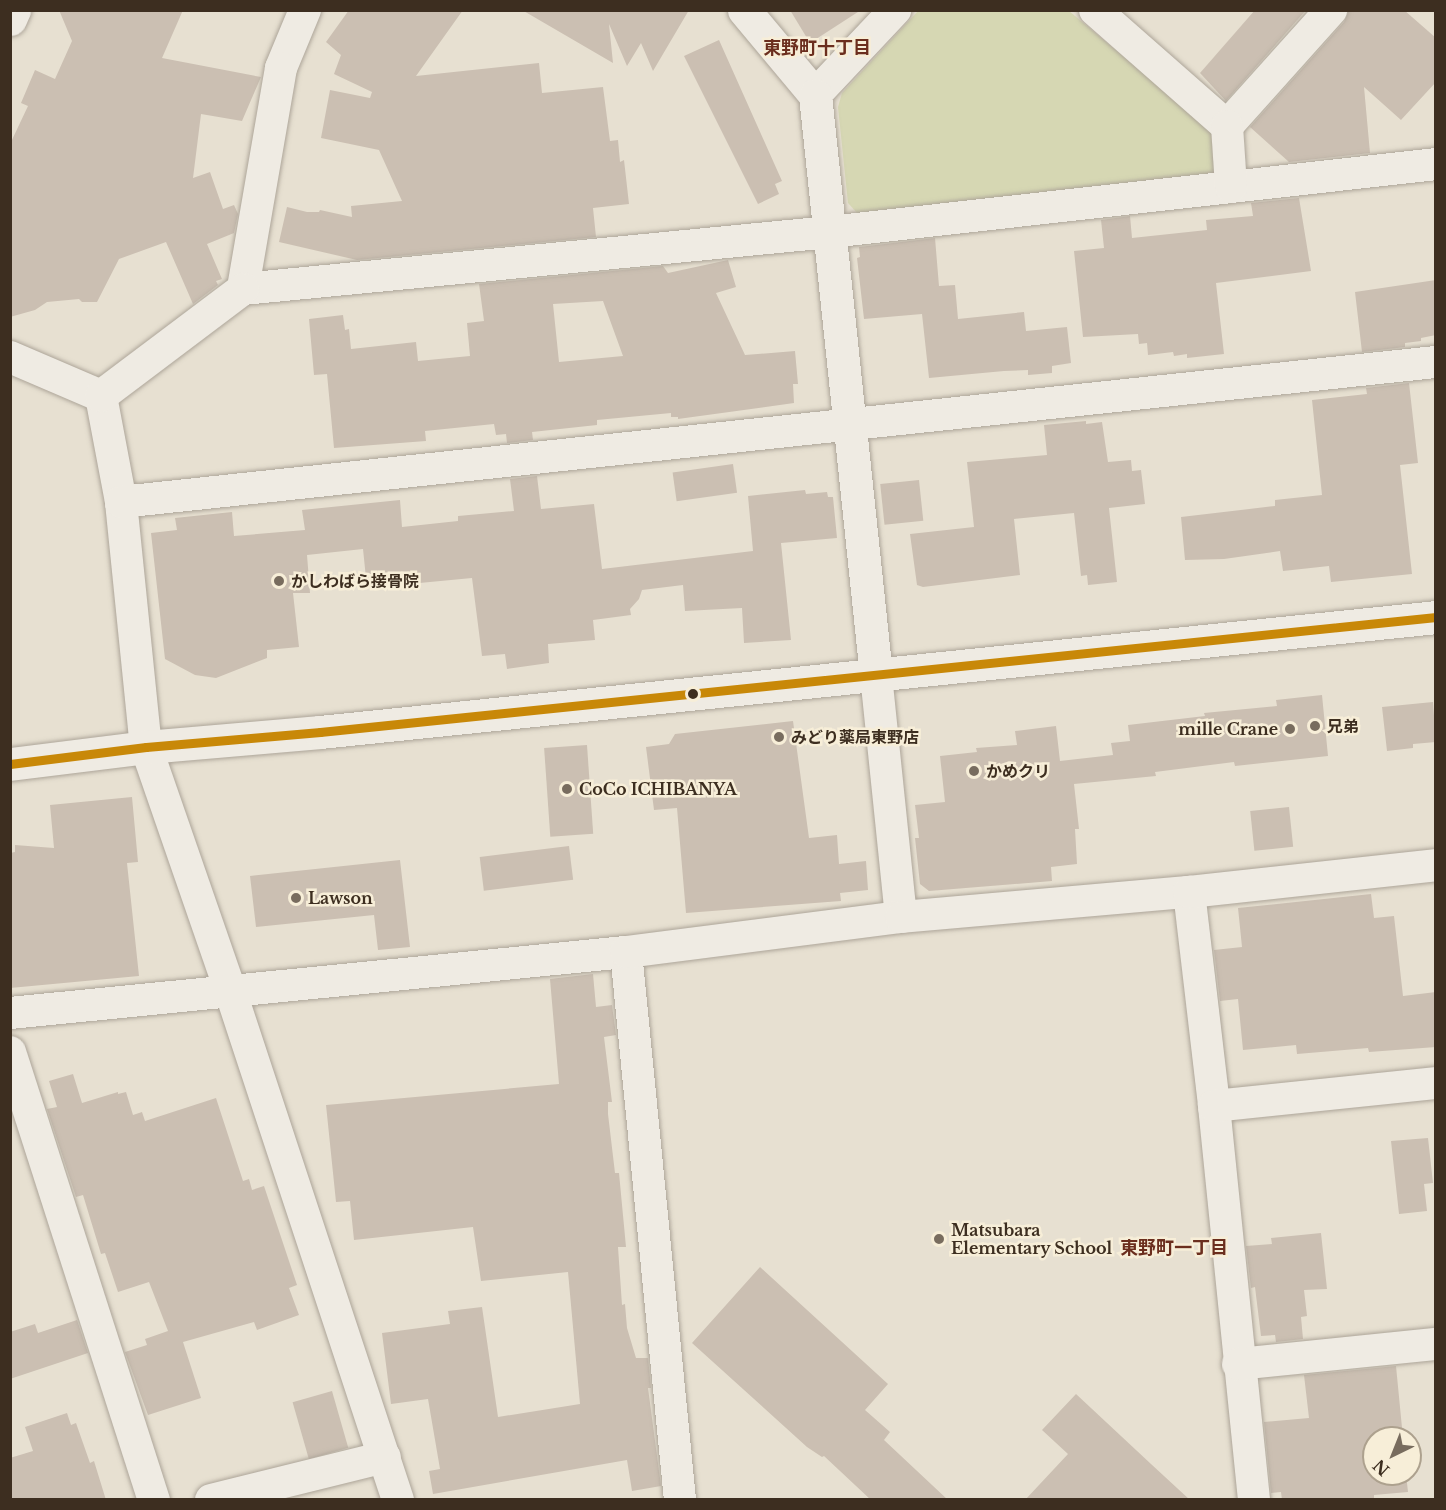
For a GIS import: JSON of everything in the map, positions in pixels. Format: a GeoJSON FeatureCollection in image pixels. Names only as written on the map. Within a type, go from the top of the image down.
{"type":"FeatureCollection","features":[{"type":"Feature","properties":{"kind":"main road"},"geometry":{"type":"LineString","coordinates":[[10,19],[14,10]]}},
{"type":"Feature","properties":{"kind":"main road"},"geometry":{"type":"LineString","coordinates":[[744,10],[815,95],[876,675]]}},
{"type":"Feature","properties":{"kind":"main road"},"geometry":{"type":"LineString","coordinates":[[10,764],[146,747],[320,732],[1436,617]]}},
{"type":"Feature","properties":{"kind":"street"},"geometry":{"type":"LineString","coordinates":[[243,289],[281,68],[305,10]]}},
{"type":"Feature","properties":{"kind":"street"},"geometry":{"type":"LineString","coordinates":[[815,95],[895,10]]}},
{"type":"Feature","properties":{"kind":"street"},"geometry":{"type":"LineString","coordinates":[[1095,10],[1227,126],[1231,187]]}},
{"type":"Feature","properties":{"kind":"street"},"geometry":{"type":"LineString","coordinates":[[1227,126],[1331,10]]}},
{"type":"Feature","properties":{"kind":"street"},"geometry":{"type":"LineString","coordinates":[[101,396],[243,289],[830,232],[1436,164]]}},
{"type":"Feature","properties":{"kind":"street"},"geometry":{"type":"LineString","coordinates":[[10,357],[101,396]]}},
{"type":"Feature","properties":{"kind":"street"},"geometry":{"type":"LineString","coordinates":[[122,502],[1436,362]]}},
{"type":"Feature","properties":{"kind":"street"},"geometry":{"type":"LineString","coordinates":[[101,396],[122,502],[146,747],[230,990],[398,1500]]}},
{"type":"Feature","properties":{"kind":"street"},"geometry":{"type":"LineString","coordinates":[[876,675],[900,917]]}},
{"type":"Feature","properties":{"kind":"street"},"geometry":{"type":"LineString","coordinates":[[10,1012],[626,952],[900,917],[1189,892],[1436,865]]}},
{"type":"Feature","properties":{"kind":"street"},"geometry":{"type":"LineString","coordinates":[[1189,892],[1214,1106],[1238,1364],[1254,1500]]}},
{"type":"Feature","properties":{"kind":"street"},"geometry":{"type":"LineString","coordinates":[[626,952],[680,1500]]}},
{"type":"Feature","properties":{"kind":"street"},"geometry":{"type":"LineString","coordinates":[[10,1052],[154,1500]]}},
{"type":"Feature","properties":{"kind":"street"},"geometry":{"type":"LineString","coordinates":[[1214,1106],[1436,1083]]}},
{"type":"Feature","properties":{"kind":"street"},"geometry":{"type":"LineString","coordinates":[[1238,1364],[1436,1344]]}},
{"type":"Feature","properties":{"kind":"street"},"geometry":{"type":"LineString","coordinates":[[211,1500],[385,1457]]}},
{"type":"Feature","properties":{"kind":"green space"},"geometry":{"type":"Polygon","coordinates":[[[918,11],[1069,11],[1220,137],[1222,165],[1212,175],[858,214],[848,203],[838,107],[842,93],[918,11]]]}},
{"type":"Feature","properties":{"kind":"building"},"geometry":{"type":"Polygon","coordinates":[[[59,10],[183,10],[162,58],[261,77],[242,121],[201,114],[193,178],[210,172],[223,209],[234,205],[238,214],[234,233],[207,244],[222,279],[216,281],[218,285],[193,304],[166,242],[119,259],[97,302],[82,302],[79,299],[47,302],[35,310],[10,317],[11,142],[28,106],[21,103],[35,70],[55,79],[72,41],[59,10]]]}},
{"type":"Feature","properties":{"kind":"building"},"geometry":{"type":"Polygon","coordinates":[[[349,10],[463,10],[416,76],[539,63],[542,93],[603,87],[610,141],[618,140],[620,162],[624,160],[629,204],[593,208],[596,237],[357,260],[279,242],[287,207],[307,212],[319,212],[320,210],[352,217],[351,206],[402,201],[379,150],[321,138],[330,90],[370,98],[372,92],[334,74],[341,55],[326,42],[349,10]]]}},
{"type":"Feature","properties":{"kind":"building"},"geometry":{"type":"Polygon","coordinates":[[[522,10],[689,10],[653,71],[641,43],[627,66],[609,24],[613,63],[522,10]]]}},
{"type":"Feature","properties":{"kind":"building"},"geometry":{"type":"Polygon","coordinates":[[[790,10],[861,10],[810,43],[790,10]]]}},
{"type":"Feature","properties":{"kind":"building"},"geometry":{"type":"Polygon","coordinates":[[[1255,10],[1306,10],[1226,101],[1200,73],[1255,10]]]}},
{"type":"Feature","properties":{"kind":"building"},"geometry":{"type":"Polygon","coordinates":[[[1349,10],[1404,10],[1436,38],[1436,82],[1401,120],[1364,87],[1370,153],[1289,162],[1250,127],[1344,22],[1349,10]]]}},
{"type":"Feature","properties":{"kind":"building"},"geometry":{"type":"Polygon","coordinates":[[[719,40],[782,181],[775,184],[779,194],[758,204],[684,56],[719,40]]]}},
{"type":"Feature","properties":{"kind":"building"},"geometry":{"type":"Polygon","coordinates":[[[1299,198],[1311,271],[1216,283],[1224,354],[1187,358],[1187,354],[1174,356],[1173,352],[1148,355],[1147,343],[1139,344],[1138,334],[1083,337],[1074,251],[1104,248],[1101,220],[1130,216],[1132,238],[1207,230],[1206,220],[1253,216],[1251,203],[1299,198]]]}},
{"type":"Feature","properties":{"kind":"building"},"geometry":{"type":"Polygon","coordinates":[[[935,238],[939,286],[955,285],[958,319],[1024,312],[1026,331],[1067,327],[1071,363],[1052,366],[1052,373],[1028,375],[1028,370],[929,378],[922,314],[864,319],[857,258],[860,257],[859,247],[935,238]]]}},
{"type":"Feature","properties":{"kind":"building"},"geometry":{"type":"Polygon","coordinates":[[[728,260],[736,287],[716,293],[745,355],[795,351],[798,384],[793,384],[794,403],[678,419],[678,417],[671,417],[671,413],[597,420],[597,425],[532,432],[533,440],[507,443],[506,434],[496,435],[494,424],[425,431],[426,441],[334,448],[327,374],[314,375],[309,319],[343,315],[345,330],[349,329],[351,349],[416,342],[418,361],[470,356],[467,323],[484,321],[479,284],[663,266],[668,273],[728,260]],[[603,301],[553,304],[559,362],[623,356],[603,301]]]}},
{"type":"Feature","properties":{"kind":"building"},"geometry":{"type":"Polygon","coordinates":[[[1436,280],[1436,335],[1421,338],[1421,341],[1405,343],[1405,347],[1362,352],[1355,292],[1436,280]]]}},
{"type":"Feature","properties":{"kind":"building"},"geometry":{"type":"Polygon","coordinates":[[[1409,383],[1418,463],[1400,465],[1412,574],[1331,582],[1329,566],[1283,571],[1280,551],[1224,559],[1185,560],[1181,517],[1275,506],[1275,500],[1322,495],[1312,400],[1367,394],[1366,388],[1409,383]]]}},
{"type":"Feature","properties":{"kind":"building"},"geometry":{"type":"Polygon","coordinates":[[[1086,421],[1086,424],[1102,422],[1108,462],[1131,460],[1132,471],[1141,470],[1145,504],[1109,508],[1117,582],[1088,585],[1087,575],[1081,576],[1074,513],[1014,519],[1020,575],[923,587],[917,585],[910,534],[974,527],[967,462],[1047,455],[1044,425],[1086,421]]]}},
{"type":"Feature","properties":{"kind":"building"},"geometry":{"type":"Polygon","coordinates":[[[733,464],[737,493],[677,501],[673,472],[733,464]]]}},
{"type":"Feature","properties":{"kind":"building"},"geometry":{"type":"Polygon","coordinates":[[[537,476],[541,509],[594,504],[602,569],[753,551],[748,496],[805,490],[806,494],[827,492],[828,497],[833,497],[837,538],[781,543],[791,640],[744,643],[742,608],[685,611],[683,585],[642,590],[639,599],[630,609],[631,615],[593,620],[595,640],[548,644],[549,663],[507,669],[505,654],[482,656],[472,578],[367,588],[363,549],[307,555],[310,593],[293,593],[299,647],[267,650],[267,658],[216,678],[195,675],[165,659],[151,533],[177,530],[175,518],[232,512],[234,536],[305,530],[302,510],[400,500],[402,527],[458,521],[458,516],[514,511],[510,479],[537,476]]]}},
{"type":"Feature","properties":{"kind":"building"},"geometry":{"type":"Polygon","coordinates":[[[919,480],[923,521],[884,525],[880,484],[919,480]]]}},
{"type":"Feature","properties":{"kind":"building"},"geometry":{"type":"Polygon","coordinates":[[[1322,695],[1328,756],[1235,766],[1234,762],[1155,772],[1156,776],[1074,784],[1079,829],[1075,829],[1077,864],[1051,867],[1052,881],[929,891],[920,884],[915,838],[919,838],[915,805],[945,802],[940,756],[977,752],[976,748],[1017,745],[1015,731],[1056,726],[1060,761],[1113,755],[1111,743],[1130,741],[1128,725],[1205,716],[1204,713],[1277,706],[1276,700],[1322,695]]]}},
{"type":"Feature","properties":{"kind":"building"},"geometry":{"type":"Polygon","coordinates":[[[1433,702],[1436,742],[1413,744],[1413,748],[1387,751],[1382,707],[1433,702]]]}},
{"type":"Feature","properties":{"kind":"building"},"geometry":{"type":"Polygon","coordinates":[[[793,721],[809,838],[837,835],[839,864],[866,861],[868,890],[840,893],[841,901],[686,913],[677,808],[654,810],[646,747],[669,744],[675,734],[793,721]]]}},
{"type":"Feature","properties":{"kind":"building","name":"CoCo ICHIBANYA"},"geometry":{"type":"Polygon","coordinates":[[[587,745],[593,834],[550,837],[544,748],[587,745]]]}},
{"type":"Feature","properties":{"kind":"building"},"geometry":{"type":"Polygon","coordinates":[[[132,797],[138,862],[127,863],[139,976],[10,988],[10,853],[15,852],[15,845],[54,848],[50,805],[132,797]]]}},
{"type":"Feature","properties":{"kind":"building"},"geometry":{"type":"Polygon","coordinates":[[[1289,807],[1293,847],[1254,851],[1250,811],[1289,807]]]}},
{"type":"Feature","properties":{"kind":"building"},"geometry":{"type":"Polygon","coordinates":[[[569,846],[573,880],[484,891],[480,857],[569,846]]]}},
{"type":"Feature","properties":{"kind":"building"},"geometry":{"type":"Polygon","coordinates":[[[400,860],[410,947],[378,950],[374,915],[256,927],[250,876],[400,860]]]}},
{"type":"Feature","properties":{"kind":"building"},"geometry":{"type":"Polygon","coordinates":[[[1371,894],[1374,918],[1394,916],[1403,996],[1436,992],[1436,1047],[1369,1052],[1368,1048],[1297,1054],[1296,1045],[1243,1050],[1238,999],[1220,1001],[1214,950],[1242,947],[1238,908],[1371,894]]]}},
{"type":"Feature","properties":{"kind":"building"},"geometry":{"type":"Polygon","coordinates":[[[593,974],[596,1007],[612,1005],[616,1035],[604,1037],[612,1102],[608,1102],[608,1114],[615,1173],[619,1173],[626,1247],[618,1247],[622,1305],[625,1304],[627,1328],[636,1358],[648,1358],[651,1388],[648,1388],[661,1486],[632,1491],[627,1460],[433,1494],[429,1471],[440,1469],[428,1399],[391,1404],[382,1333],[450,1324],[448,1311],[482,1307],[498,1417],[580,1404],[568,1272],[481,1281],[473,1227],[354,1240],[350,1201],[336,1202],[326,1105],[559,1084],[550,979],[593,974]]]}},
{"type":"Feature","properties":{"kind":"building"},"geometry":{"type":"Polygon","coordinates":[[[73,1074],[82,1103],[118,1092],[118,1094],[126,1092],[133,1115],[142,1112],[145,1121],[216,1098],[243,1181],[249,1179],[252,1190],[264,1186],[297,1285],[289,1288],[299,1315],[257,1330],[254,1322],[183,1342],[201,1398],[148,1415],[125,1352],[147,1345],[145,1339],[168,1331],[149,1282],[118,1292],[105,1253],[101,1254],[83,1195],[76,1197],[47,1109],[57,1107],[49,1081],[73,1074]]]}},
{"type":"Feature","properties":{"kind":"building"},"geometry":{"type":"Polygon","coordinates":[[[1428,1138],[1433,1183],[1424,1184],[1427,1211],[1399,1214],[1391,1141],[1428,1138]]]}},
{"type":"Feature","properties":{"kind":"building"},"geometry":{"type":"Polygon","coordinates":[[[1321,1233],[1327,1289],[1304,1290],[1307,1316],[1301,1317],[1303,1339],[1276,1342],[1275,1335],[1261,1336],[1255,1287],[1251,1288],[1246,1246],[1272,1244],[1271,1238],[1321,1233]]]}},
{"type":"Feature","properties":{"kind":"building"},"geometry":{"type":"Polygon","coordinates":[[[760,1267],[888,1384],[865,1410],[890,1432],[884,1440],[948,1500],[871,1500],[824,1456],[822,1457],[807,1447],[692,1343],[760,1267]]]}},
{"type":"Feature","properties":{"kind":"building"},"geometry":{"type":"Polygon","coordinates":[[[77,1320],[88,1353],[10,1379],[10,1332],[35,1324],[38,1333],[77,1320]]]}},
{"type":"Feature","properties":{"kind":"building"},"geometry":{"type":"Polygon","coordinates":[[[1396,1366],[1402,1426],[1362,1426],[1362,1486],[1407,1486],[1408,1492],[1374,1495],[1374,1500],[1282,1500],[1281,1492],[1271,1493],[1264,1422],[1309,1418],[1304,1375],[1396,1366]]]}},
{"type":"Feature","properties":{"kind":"building"},"geometry":{"type":"Polygon","coordinates":[[[332,1391],[348,1448],[309,1459],[293,1402],[332,1391]]]}},
{"type":"Feature","properties":{"kind":"building"},"geometry":{"type":"Polygon","coordinates":[[[1076,1394],[1190,1500],[1025,1500],[1068,1454],[1042,1430],[1076,1394]]]}},
{"type":"Feature","properties":{"kind":"building"},"geometry":{"type":"Polygon","coordinates":[[[67,1413],[71,1425],[76,1423],[90,1463],[94,1461],[106,1500],[10,1500],[10,1458],[33,1451],[25,1427],[67,1413]]]}},
{"type":"Feature","properties":{"kind":"transit line"},"geometry":{"type":"LineString","coordinates":[[10,764],[146,747],[320,732],[1436,617]]}},
{"type":"Feature","properties":{"kind":"place","name":"かしわばら接骨院"},"geometry":{"type":"Point","coordinates":[279,581]}},
{"type":"Feature","properties":{"kind":"place","name":"兄弟"},"geometry":{"type":"Point","coordinates":[1315,726]}},
{"type":"Feature","properties":{"kind":"place","name":"mille Crane"},"geometry":{"type":"Point","coordinates":[1290,729]}},
{"type":"Feature","properties":{"kind":"place","name":"みどり薬局東野店"},"geometry":{"type":"Point","coordinates":[779,737]}},
{"type":"Feature","properties":{"kind":"place","name":"かめクリ"},"geometry":{"type":"Point","coordinates":[974,771]}},
{"type":"Feature","properties":{"kind":"place","name":"CoCo ICHIBANYA"},"geometry":{"type":"Point","coordinates":[567,789]}},
{"type":"Feature","properties":{"kind":"place","name":"Lawson"},"geometry":{"type":"Point","coordinates":[296,898]}},
{"type":"Feature","properties":{"kind":"place","name":"Matsubara Elementary School"},"geometry":{"type":"Point","coordinates":[939,1239]}},
{"type":"Feature","properties":{"kind":"district","name":"東野町十丁目"},"geometry":{"type":"Point","coordinates":[817,48]}},
{"type":"Feature","properties":{"kind":"district","name":"東野町一丁目"},"geometry":{"type":"Point","coordinates":[1174,1248]}}]}
